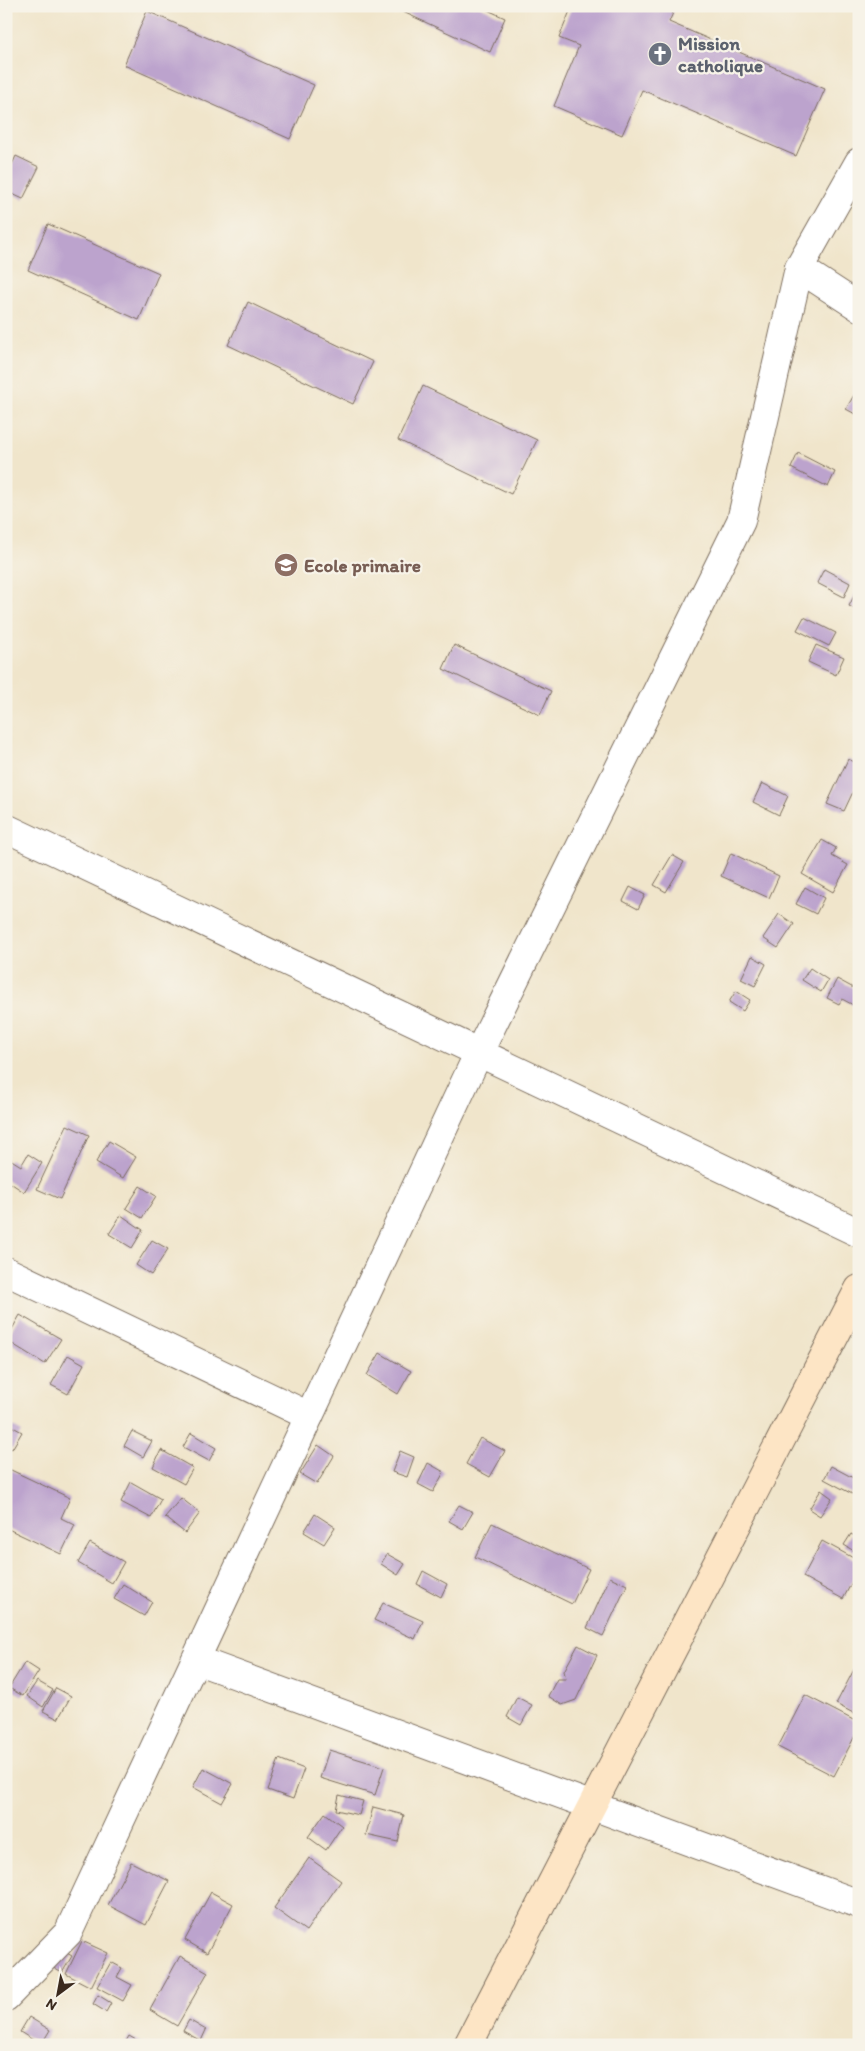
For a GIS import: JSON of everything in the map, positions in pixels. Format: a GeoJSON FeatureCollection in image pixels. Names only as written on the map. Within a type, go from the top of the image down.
{"type":"FeatureCollection","features":[{"type":"Feature","properties":{"kind":"main road"},"geometry":{"type":"LineString","coordinates":[[468,2045],[859,1290]]}},
{"type":"Feature","properties":{"kind":"street"},"geometry":{"type":"LineString","coordinates":[[6,1997],[68,1933],[479,1052],[741,521],[799,268],[859,162]]}},
{"type":"Feature","properties":{"kind":"street"},"geometry":{"type":"LineString","coordinates":[[799,268],[859,307]]}},
{"type":"Feature","properties":{"kind":"street"},"geometry":{"type":"LineString","coordinates":[[6,828],[859,1233]]}},
{"type":"Feature","properties":{"kind":"street"},"geometry":{"type":"LineString","coordinates":[[6,1271],[309,1416]]}},
{"type":"Feature","properties":{"kind":"street"},"geometry":{"type":"LineString","coordinates":[[196,1660],[859,1904]]}},
{"type":"Feature","properties":{"kind":"building"},"geometry":{"type":"Polygon","coordinates":[[[403,6],[479,6],[505,18],[490,52],[401,11],[403,6]]]}},
{"type":"Feature","properties":{"kind":"building"},"geometry":{"type":"Polygon","coordinates":[[[572,6],[585,6],[595,10],[596,6],[676,6],[669,22],[825,89],[796,156],[642,90],[622,135],[554,106],[579,46],[559,38],[572,6]]]}},
{"type":"Feature","properties":{"kind":"building"},"geometry":{"type":"Polygon","coordinates":[[[147,11],[314,85],[290,139],[124,65],[147,11]]]}},
{"type":"Feature","properties":{"kind":"building"},"geometry":{"type":"Polygon","coordinates":[[[16,156],[39,167],[23,199],[6,191],[6,177],[16,156]]]}},
{"type":"Feature","properties":{"kind":"building"},"geometry":{"type":"Polygon","coordinates":[[[48,224],[159,273],[139,320],[28,270],[48,224]]]}},
{"type":"Feature","properties":{"kind":"building"},"geometry":{"type":"Polygon","coordinates":[[[248,302],[373,362],[353,404],[228,345],[248,302]]]}},
{"type":"Feature","properties":{"kind":"building"},"geometry":{"type":"Polygon","coordinates":[[[423,386],[537,440],[511,494],[398,440],[423,386]]]}},
{"type":"Feature","properties":{"kind":"building"},"geometry":{"type":"Polygon","coordinates":[[[854,395],[859,397],[859,416],[846,409],[854,395]]]}},
{"type":"Feature","properties":{"kind":"building"},"geometry":{"type":"Polygon","coordinates":[[[798,453],[835,472],[828,487],[791,468],[798,453]]]}},
{"type":"Feature","properties":{"kind":"building"},"geometry":{"type":"Polygon","coordinates":[[[824,569],[850,583],[844,597],[817,583],[824,569]]]}},
{"type":"Feature","properties":{"kind":"building"},"geometry":{"type":"Polygon","coordinates":[[[859,586],[859,611],[849,606],[859,586]]]}},
{"type":"Feature","properties":{"kind":"building"},"geometry":{"type":"Polygon","coordinates":[[[804,617],[836,633],[829,646],[797,630],[804,617]]]}},
{"type":"Feature","properties":{"kind":"building"},"geometry":{"type":"Polygon","coordinates":[[[454,645],[551,691],[540,715],[443,669],[454,645]]]}},
{"type":"Feature","properties":{"kind":"building"},"geometry":{"type":"Polygon","coordinates":[[[816,645],[844,657],[836,675],[808,662],[816,645]]]}},
{"type":"Feature","properties":{"kind":"building"},"geometry":{"type":"Polygon","coordinates":[[[848,759],[859,764],[859,779],[844,811],[827,804],[848,759]]]}},
{"type":"Feature","properties":{"kind":"building"},"geometry":{"type":"Polygon","coordinates":[[[762,783],[788,796],[779,815],[753,802],[762,783]]]}},
{"type":"Feature","properties":{"kind":"building"},"geometry":{"type":"Polygon","coordinates":[[[822,840],[836,848],[832,856],[848,865],[833,892],[802,874],[822,840]]]}},
{"type":"Feature","properties":{"kind":"building"},"geometry":{"type":"Polygon","coordinates":[[[731,853],[779,876],[769,898],[721,876],[731,853]]]}},
{"type":"Feature","properties":{"kind":"building"},"geometry":{"type":"Polygon","coordinates":[[[672,855],[684,862],[666,892],[654,885],[672,855]]]}},
{"type":"Feature","properties":{"kind":"building"},"geometry":{"type":"Polygon","coordinates":[[[630,887],[645,895],[638,909],[623,901],[630,887]]]}},
{"type":"Feature","properties":{"kind":"building"},"geometry":{"type":"Polygon","coordinates":[[[805,887],[824,898],[816,914],[796,904],[805,887]]]}},
{"type":"Feature","properties":{"kind":"building"},"geometry":{"type":"Polygon","coordinates":[[[779,914],[794,924],[778,948],[763,938],[779,914]]]}},
{"type":"Feature","properties":{"kind":"building"},"geometry":{"type":"Polygon","coordinates":[[[752,956],[766,964],[755,986],[741,979],[752,956]]]}},
{"type":"Feature","properties":{"kind":"building"},"geometry":{"type":"Polygon","coordinates":[[[810,968],[828,980],[821,992],[802,980],[810,968]]]}},
{"type":"Feature","properties":{"kind":"building"},"geometry":{"type":"Polygon","coordinates":[[[837,979],[859,991],[859,1000],[855,1006],[842,999],[839,1004],[827,998],[837,979]]]}},
{"type":"Feature","properties":{"kind":"building"},"geometry":{"type":"Polygon","coordinates":[[[736,991],[750,1000],[743,1011],[729,1002],[736,991]]]}},
{"type":"Feature","properties":{"kind":"building"},"geometry":{"type":"Polygon","coordinates":[[[67,1125],[89,1135],[60,1199],[37,1189],[67,1125]]]}},
{"type":"Feature","properties":{"kind":"building"},"geometry":{"type":"Polygon","coordinates":[[[109,1141],[136,1157],[123,1178],[96,1162],[109,1141]]]}},
{"type":"Feature","properties":{"kind":"building"},"geometry":{"type":"Polygon","coordinates":[[[28,1154],[42,1163],[24,1192],[6,1180],[6,1165],[10,1159],[21,1166],[28,1154]]]}},
{"type":"Feature","properties":{"kind":"building"},"geometry":{"type":"Polygon","coordinates":[[[140,1186],[156,1196],[142,1218],[126,1208],[140,1186]]]}},
{"type":"Feature","properties":{"kind":"building"},"geometry":{"type":"Polygon","coordinates":[[[121,1215],[143,1230],[132,1248],[109,1234],[121,1215]]]}},
{"type":"Feature","properties":{"kind":"building"},"geometry":{"type":"Polygon","coordinates":[[[152,1240],[168,1249],[151,1275],[136,1265],[152,1240]]]}},
{"type":"Feature","properties":{"kind":"building"},"geometry":{"type":"Polygon","coordinates":[[[20,1315],[61,1339],[45,1364],[6,1340],[20,1315]]]}},
{"type":"Feature","properties":{"kind":"building"},"geometry":{"type":"Polygon","coordinates":[[[380,1353],[411,1371],[398,1394],[367,1375],[380,1353]]]}},
{"type":"Feature","properties":{"kind":"building"},"geometry":{"type":"Polygon","coordinates":[[[68,1355],[84,1364],[68,1394],[51,1385],[68,1355]]]}},
{"type":"Feature","properties":{"kind":"building"},"geometry":{"type":"Polygon","coordinates":[[[6,1423],[22,1432],[12,1449],[6,1446],[6,1423]]]}},
{"type":"Feature","properties":{"kind":"building"},"geometry":{"type":"Polygon","coordinates":[[[132,1431],[152,1441],[143,1457],[124,1446],[132,1431]]]}},
{"type":"Feature","properties":{"kind":"building"},"geometry":{"type":"Polygon","coordinates":[[[191,1433],[216,1448],[209,1461],[183,1447],[191,1433]]]}},
{"type":"Feature","properties":{"kind":"building"},"geometry":{"type":"Polygon","coordinates":[[[480,1438],[505,1451],[490,1477],[466,1464],[480,1438]]]}},
{"type":"Feature","properties":{"kind":"building"},"geometry":{"type":"Polygon","coordinates":[[[318,1445],[334,1456],[317,1484],[300,1474],[318,1445]]]}},
{"type":"Feature","properties":{"kind":"building"},"geometry":{"type":"Polygon","coordinates":[[[161,1450],[193,1468],[184,1484],[153,1467],[161,1450]]]}},
{"type":"Feature","properties":{"kind":"building"},"geometry":{"type":"Polygon","coordinates":[[[400,1451],[414,1457],[407,1477],[392,1472],[400,1451]]]}},
{"type":"Feature","properties":{"kind":"building"},"geometry":{"type":"Polygon","coordinates":[[[428,1463],[444,1472],[433,1492],[418,1484],[428,1463]]]}},
{"type":"Feature","properties":{"kind":"building"},"geometry":{"type":"Polygon","coordinates":[[[831,1466],[859,1481],[859,1491],[856,1496],[824,1479],[831,1466]]]}},
{"type":"Feature","properties":{"kind":"building"},"geometry":{"type":"Polygon","coordinates":[[[11,1470],[70,1498],[61,1518],[75,1525],[61,1554],[6,1528],[6,1480],[11,1470]]]}},
{"type":"Feature","properties":{"kind":"building"},"geometry":{"type":"Polygon","coordinates":[[[131,1482],[161,1499],[151,1518],[121,1502],[131,1482]]]}},
{"type":"Feature","properties":{"kind":"building"},"geometry":{"type":"Polygon","coordinates":[[[821,1490],[832,1498],[820,1516],[809,1509],[821,1490]]]}},
{"type":"Feature","properties":{"kind":"building"},"geometry":{"type":"Polygon","coordinates":[[[181,1498],[200,1513],[185,1533],[165,1517],[181,1498]]]}},
{"type":"Feature","properties":{"kind":"building"},"geometry":{"type":"Polygon","coordinates":[[[459,1505],[473,1512],[463,1529],[449,1521],[459,1505]]]}},
{"type":"Feature","properties":{"kind":"building"},"geometry":{"type":"Polygon","coordinates":[[[315,1514],[335,1527],[324,1544],[304,1532],[315,1514]]]}},
{"type":"Feature","properties":{"kind":"building"},"geometry":{"type":"Polygon","coordinates":[[[492,1523],[589,1569],[572,1604],[475,1557],[492,1523]]]}},
{"type":"Feature","properties":{"kind":"building"},"geometry":{"type":"Polygon","coordinates":[[[851,1534],[859,1538],[859,1554],[844,1545],[851,1534]]]}},
{"type":"Feature","properties":{"kind":"building"},"geometry":{"type":"Polygon","coordinates":[[[822,1541],[859,1561],[859,1569],[843,1599],[803,1577],[822,1541]]]}},
{"type":"Feature","properties":{"kind":"building"},"geometry":{"type":"Polygon","coordinates":[[[90,1543],[124,1562],[112,1583],[78,1563],[90,1543]]]}},
{"type":"Feature","properties":{"kind":"building"},"geometry":{"type":"Polygon","coordinates":[[[387,1554],[405,1564],[398,1575],[381,1564],[387,1554]]]}},
{"type":"Feature","properties":{"kind":"building"},"geometry":{"type":"Polygon","coordinates":[[[423,1571],[447,1584],[441,1597],[417,1584],[423,1571]]]}},
{"type":"Feature","properties":{"kind":"building"},"geometry":{"type":"Polygon","coordinates":[[[610,1577],[627,1585],[603,1636],[587,1628],[610,1577]]]}},
{"type":"Feature","properties":{"kind":"building"},"geometry":{"type":"Polygon","coordinates":[[[123,1584],[152,1602],[144,1616],[114,1599],[123,1584]]]}},
{"type":"Feature","properties":{"kind":"building"},"geometry":{"type":"Polygon","coordinates":[[[383,1603],[423,1621],[415,1639],[374,1620],[383,1603]]]}},
{"type":"Feature","properties":{"kind":"building"},"geometry":{"type":"Polygon","coordinates":[[[578,1645],[597,1655],[576,1700],[562,1705],[548,1696],[557,1679],[566,1679],[564,1671],[578,1645]]]}},
{"type":"Feature","properties":{"kind":"building"},"geometry":{"type":"Polygon","coordinates":[[[859,1660],[859,1716],[836,1704],[859,1660]]]}},
{"type":"Feature","properties":{"kind":"building"},"geometry":{"type":"Polygon","coordinates":[[[25,1662],[39,1671],[23,1696],[9,1688],[25,1662]]]}},
{"type":"Feature","properties":{"kind":"building"},"geometry":{"type":"Polygon","coordinates":[[[37,1681],[53,1690],[43,1707],[27,1696],[37,1681]]]}},
{"type":"Feature","properties":{"kind":"building"},"geometry":{"type":"Polygon","coordinates":[[[56,1688],[71,1696],[58,1719],[43,1711],[56,1688]]]}},
{"type":"Feature","properties":{"kind":"building"},"geometry":{"type":"Polygon","coordinates":[[[805,1695],[859,1723],[859,1728],[834,1776],[778,1747],[805,1695]]]}},
{"type":"Feature","properties":{"kind":"building"},"geometry":{"type":"Polygon","coordinates":[[[517,1697],[532,1705],[521,1725],[507,1717],[517,1697]]]}},
{"type":"Feature","properties":{"kind":"building"},"geometry":{"type":"Polygon","coordinates":[[[329,1750],[384,1767],[375,1795],[320,1778],[329,1750]]]}},
{"type":"Feature","properties":{"kind":"building"},"geometry":{"type":"Polygon","coordinates":[[[279,1759],[304,1769],[293,1799],[268,1790],[279,1759]]]}},
{"type":"Feature","properties":{"kind":"building"},"geometry":{"type":"Polygon","coordinates":[[[203,1768],[233,1784],[222,1803],[193,1787],[203,1768]]]}},
{"type":"Feature","properties":{"kind":"building"},"geometry":{"type":"Polygon","coordinates":[[[339,1795],[363,1801],[359,1815],[336,1810],[339,1795]]]}},
{"type":"Feature","properties":{"kind":"building"},"geometry":{"type":"Polygon","coordinates":[[[373,1807],[404,1815],[398,1842],[366,1835],[373,1807]]]}},
{"type":"Feature","properties":{"kind":"building"},"geometry":{"type":"Polygon","coordinates":[[[325,1813],[342,1826],[326,1850],[308,1837],[325,1813]]]}},
{"type":"Feature","properties":{"kind":"building"},"geometry":{"type":"Polygon","coordinates":[[[309,1858],[341,1881],[306,1931],[274,1908],[309,1858]]]}},
{"type":"Feature","properties":{"kind":"building"},"geometry":{"type":"Polygon","coordinates":[[[131,1862],[169,1881],[146,1925],[108,1905],[131,1862]]]}},
{"type":"Feature","properties":{"kind":"building"},"geometry":{"type":"Polygon","coordinates":[[[211,1892],[233,1904],[207,1953],[185,1940],[211,1892]]]}},
{"type":"Feature","properties":{"kind":"building"},"geometry":{"type":"Polygon","coordinates":[[[82,1941],[108,1953],[91,1987],[66,1974],[82,1941]]]}},
{"type":"Feature","properties":{"kind":"building"},"geometry":{"type":"Polygon","coordinates":[[[60,1949],[72,1956],[62,1973],[50,1966],[60,1949]]]}},
{"type":"Feature","properties":{"kind":"building"},"geometry":{"type":"Polygon","coordinates":[[[180,1956],[208,1972],[177,2026],[150,2010],[180,1956]]]}},
{"type":"Feature","properties":{"kind":"building"},"geometry":{"type":"Polygon","coordinates":[[[111,1962],[122,1968],[117,1977],[132,1985],[123,2001],[97,1987],[111,1962]]]}},
{"type":"Feature","properties":{"kind":"building"},"geometry":{"type":"Polygon","coordinates":[[[98,1995],[111,2003],[106,2012],[93,2004],[98,1995]]]}},
{"type":"Feature","properties":{"kind":"building"},"geometry":{"type":"Polygon","coordinates":[[[29,2017],[50,2030],[41,2045],[20,2032],[29,2017]]]}},
{"type":"Feature","properties":{"kind":"building"},"geometry":{"type":"Polygon","coordinates":[[[189,2020],[206,2030],[201,2041],[183,2031],[189,2020]]]}},
{"type":"Feature","properties":{"kind":"building"},"geometry":{"type":"Polygon","coordinates":[[[129,2036],[145,2045],[124,2045],[129,2036]]]}},
{"type":"Feature","properties":{"kind":"place","name":"Mission catholique"},"geometry":{"type":"Point","coordinates":[660,54]}},
{"type":"Feature","properties":{"kind":"place","name":"Ecole primaire"},"geometry":{"type":"Point","coordinates":[286,565]}}]}
